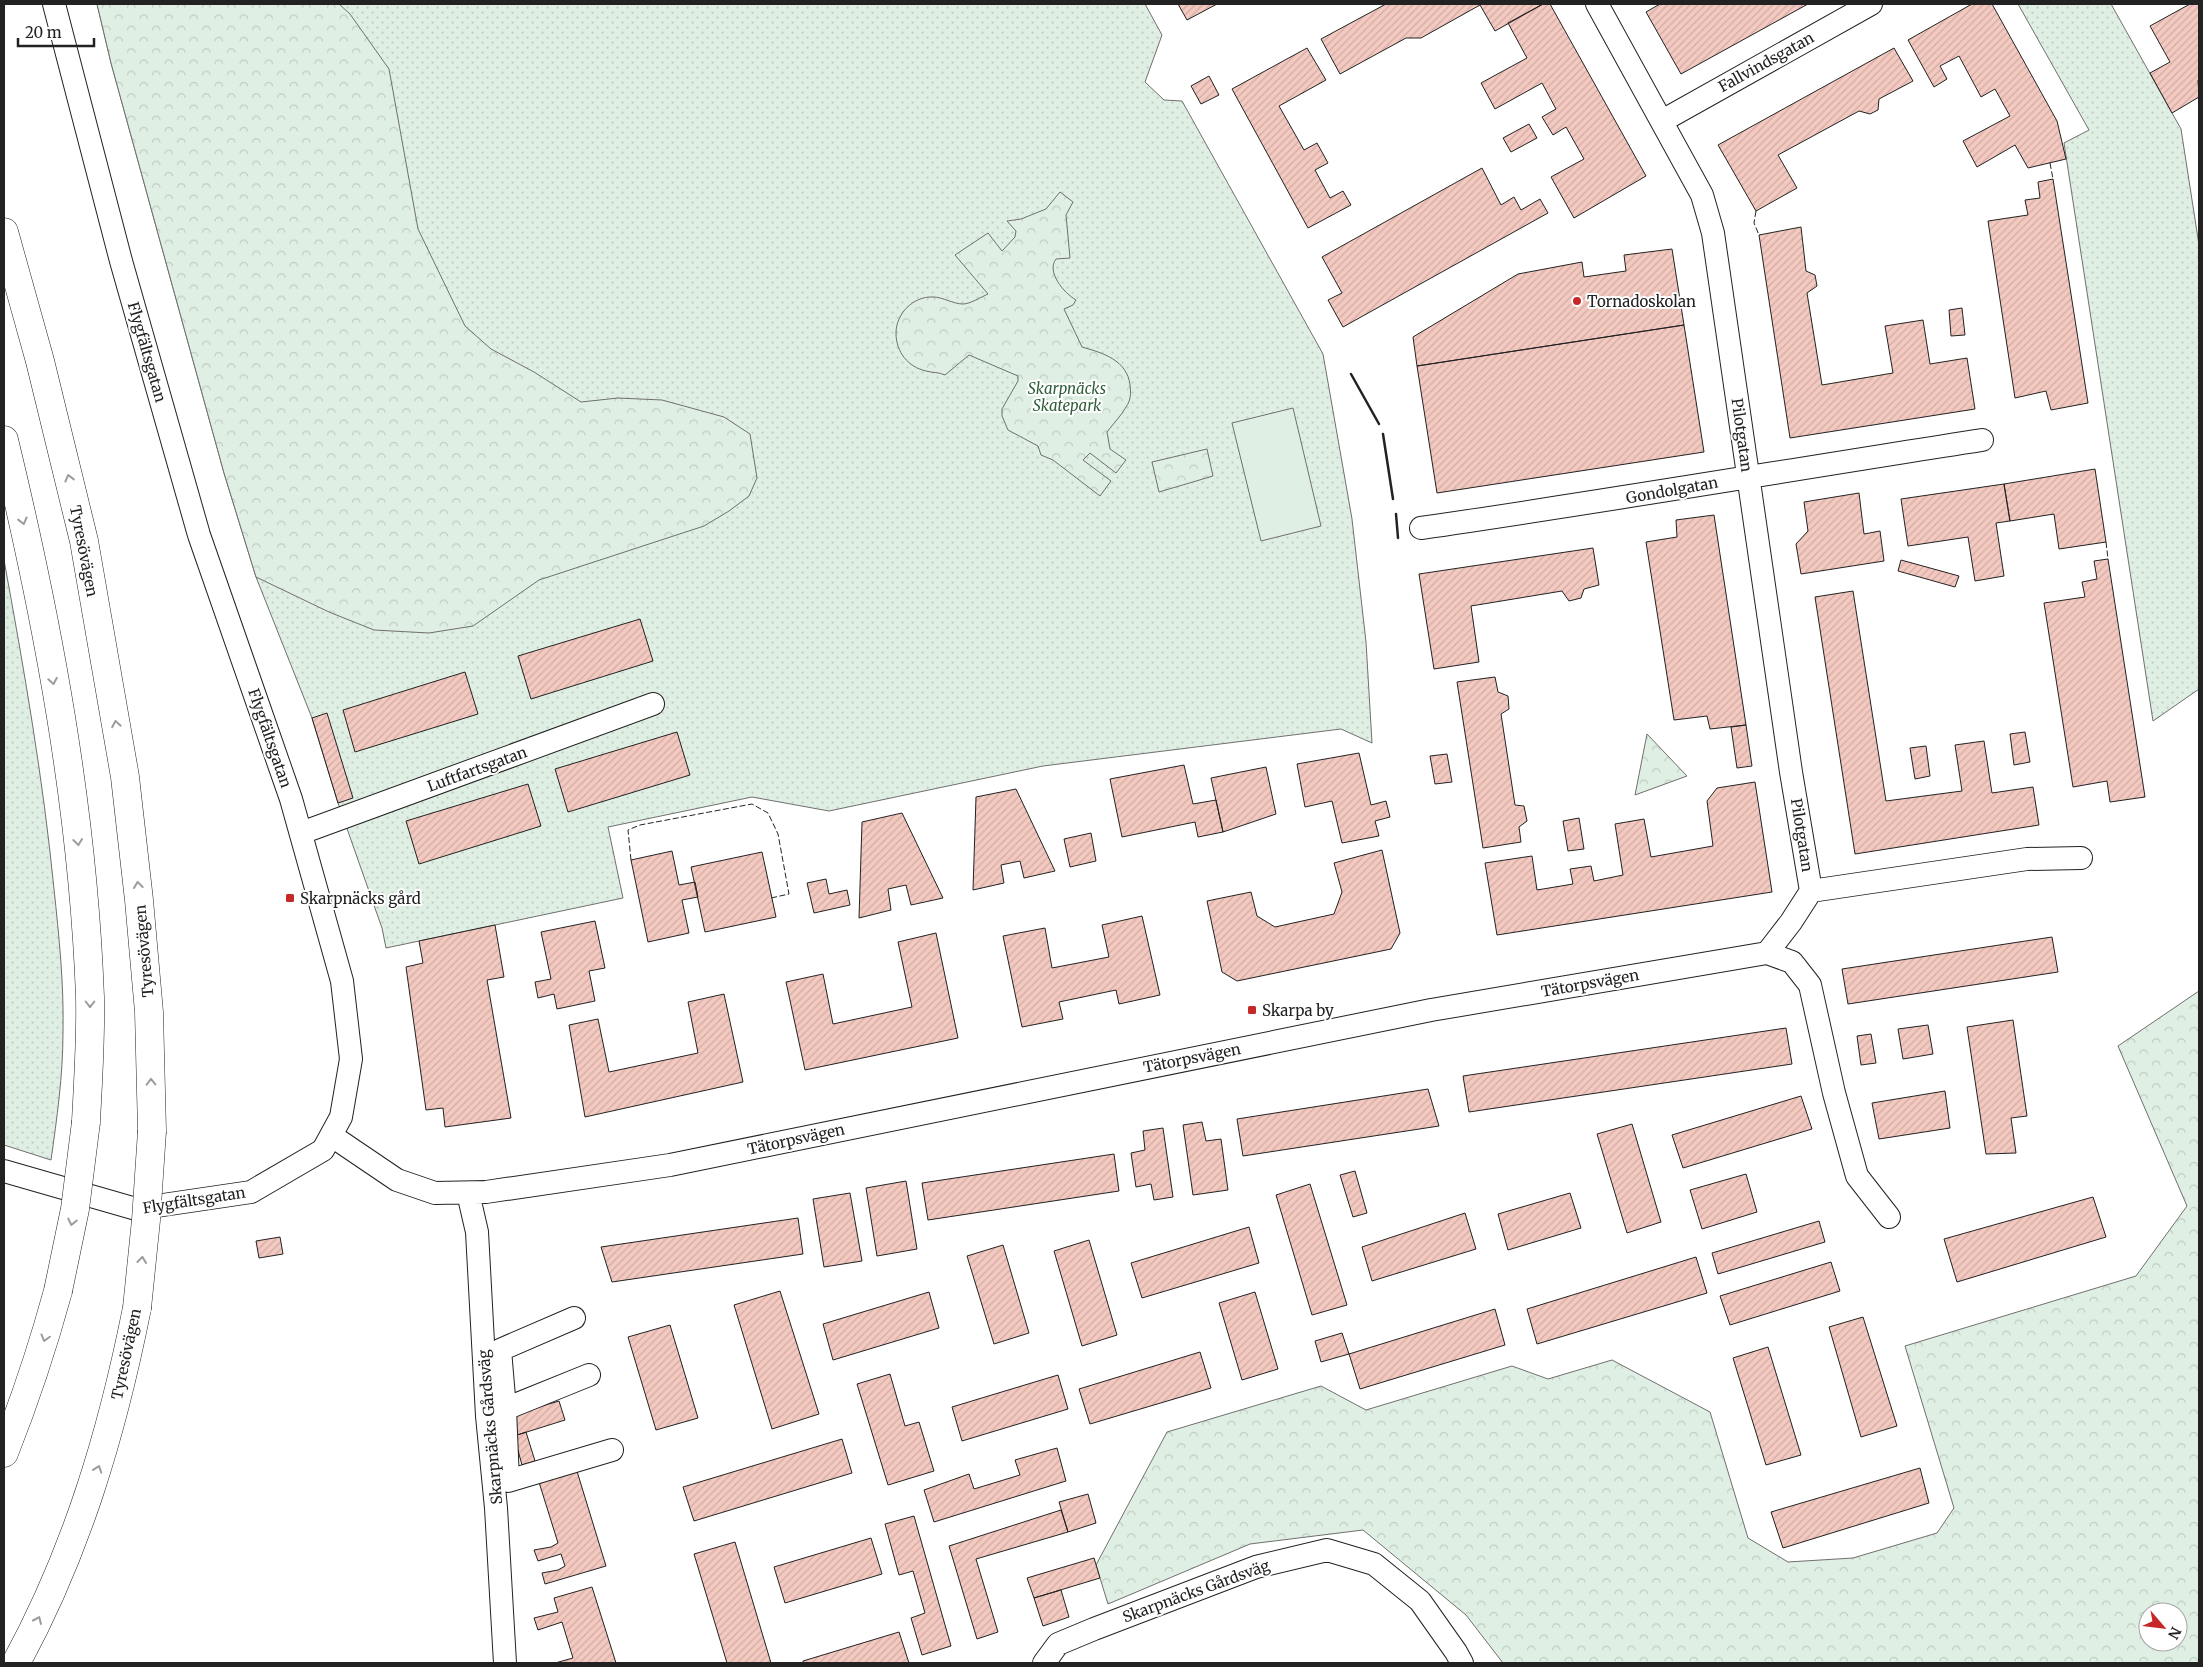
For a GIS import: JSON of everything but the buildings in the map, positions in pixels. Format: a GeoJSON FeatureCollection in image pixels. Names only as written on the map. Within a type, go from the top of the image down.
{"type":"FeatureCollection","features":[{"type":"Feature","properties":{"kind":"highway","name":"Tyresövägen"},"geometry":{"type":"LineString","coordinates":[[4,232],[40,361],[84,541],[125,777],[140,900],[149,1012],[152,1131],[146,1220],[137,1308],[123,1378],[102,1457],[70,1547],[34,1630],[16,1663]]}},
{"type":"Feature","properties":{"kind":"highway"},"geometry":{"type":"LineString","coordinates":[[4,440],[31,553],[69,772],[83,889],[90,998],[86,1122],[75,1208],[58,1291],[42,1349],[4,1453]]}},
{"type":"Feature","properties":{"kind":"street","name":"Flygfältsgatan"},"geometry":{"type":"LineString","coordinates":[[4,1172],[136,1209],[251,1192],[324,1150],[341,1118],[351,1059],[342,981],[301,834],[199,535],[121,261],[54,4]]}},
{"type":"Feature","properties":{"kind":"street","name":"Pilotgatan"},"geometry":{"type":"LineString","coordinates":[[1597,4],[1702,195],[1713,233],[1811,891],[1791,922],[1767,953]]}},
{"type":"Feature","properties":{"kind":"street","name":"Fallvindsgatan"},"geometry":{"type":"LineString","coordinates":[[1662,121],[1871,4]]}},
{"type":"Feature","properties":{"kind":"street","name":"Gondolgatan"},"geometry":{"type":"LineString","coordinates":[[1421,528],[1611,500],[1748,476],[1982,440]]}},
{"type":"Feature","properties":{"kind":"street","name":"Luftfartsgatan"},"geometry":{"type":"LineString","coordinates":[[301,834],[653,704]]}},
{"type":"Feature","properties":{"kind":"street","name":"Pilotgatan"},"geometry":{"type":"LineString","coordinates":[[1811,891],[2027,859],[2082,858]]}},
{"type":"Feature","properties":{"kind":"street","name":"Tätorpsvägen"},"geometry":{"type":"LineString","coordinates":[[332,1136],[397,1180],[435,1193],[486,1192],[670,1165],[1431,1010],[1767,953],[1792,962],[1810,985],[1834,1093],[1857,1176],[1889,1217]]}},
{"type":"Feature","properties":{"kind":"street","name":"Skarpnäcks Gårdsväg"},"geometry":{"type":"LineString","coordinates":[[468,1193],[477,1232],[487,1416],[496,1508],[504,1663]]}},
{"type":"Feature","properties":{"kind":"street"},"geometry":{"type":"LineString","coordinates":[[574,1318],[500,1350],[508,1481],[612,1450]]}},
{"type":"Feature","properties":{"kind":"street"},"geometry":{"type":"LineString","coordinates":[[504,1408],[589,1375]]}},
{"type":"Feature","properties":{"kind":"street","name":"Skarpnäcks Gårdsväg"},"geometry":{"type":"LineString","coordinates":[[1044,1663],[1058,1644],[1094,1629],[1256,1566],[1326,1550],[1374,1564],[1420,1601],[1462,1663]]}},
{"type":"Feature","properties":{"kind":"green space"},"geometry":{"type":"Polygon","coordinates":[[[97,4],[1145,4],[1162,35],[1145,82],[1164,100],[1182,101],[1323,354],[1352,519],[1366,642],[1372,743],[1341,729],[1043,766],[829,811],[752,797],[608,827],[623,898],[386,948],[382,928],[338,803],[312,718],[256,577],[224,473],[111,63],[97,4]]]}},
{"type":"Feature","properties":{"kind":"green space"},"geometry":{"type":"Polygon","coordinates":[[[97,4],[339,4],[350,14],[389,69],[418,229],[465,326],[491,349],[534,372],[581,402],[618,398],[662,400],[724,417],[750,434],[757,478],[749,496],[704,526],[539,580],[473,626],[429,633],[374,630],[329,612],[256,577],[224,473],[111,63],[97,4]]]}},
{"type":"Feature","properties":{"kind":"green space"},"geometry":{"type":"Polygon","coordinates":[[[2018,4],[2111,4],[2181,129],[2199,245],[2199,689],[2153,721],[2064,143],[2089,130],[2018,4]]]}},
{"type":"Feature","properties":{"kind":"green space","name":"Skarpnäcks Skatepark"},"geometry":{"type":"Polygon","coordinates":[[[1060,192],[1073,202],[1066,215],[1070,258],[1056,259],[1053,264],[1053,270],[1058,282],[1076,300],[1073,305],[1064,309],[1082,347],[1113,359],[1124,369],[1130,385],[1128,404],[1107,432],[1110,449],[1126,460],[1116,473],[1090,453],[1083,460],[1111,481],[1100,496],[1053,460],[1041,455],[1038,446],[1008,430],[1002,416],[1002,409],[1018,381],[1018,376],[969,355],[945,375],[920,369],[904,358],[898,346],[896,333],[902,313],[913,303],[926,297],[937,297],[966,304],[988,294],[955,255],[988,233],[1002,251],[1015,237],[1016,231],[1007,221],[1021,219],[1046,209],[1060,192]]]}},
{"type":"Feature","properties":{"kind":"green space"},"geometry":{"type":"Polygon","coordinates":[[[1293,408],[1321,526],[1261,541],[1232,423],[1293,408]]]}},
{"type":"Feature","properties":{"kind":"green space"},"geometry":{"type":"Polygon","coordinates":[[[1207,449],[1213,476],[1159,492],[1152,462],[1207,449]]]}},
{"type":"Feature","properties":{"kind":"green space"},"geometry":{"type":"Polygon","coordinates":[[[4,560],[39,765],[50,847],[61,960],[63,1048],[51,1160],[4,1145],[4,560]]]}},
{"type":"Feature","properties":{"kind":"green space"},"geometry":{"type":"Polygon","coordinates":[[[1647,734],[1687,776],[1635,795],[1647,734]]]}},
{"type":"Feature","properties":{"kind":"green space"},"geometry":{"type":"Polygon","coordinates":[[[2199,991],[2199,1663],[1503,1663],[1466,1615],[1363,1530],[1250,1544],[1108,1604],[1096,1565],[1167,1432],[1321,1386],[1366,1410],[1512,1366],[1548,1379],[1612,1360],[1710,1412],[1748,1538],[1788,1562],[1853,1558],[1937,1533],[1954,1508],[1905,1346],[2136,1276],[2187,1206],[2118,1046],[2199,991]]]}},
{"type":"Feature","properties":{"kind":"fence"},"geometry":{"type":"LineString","coordinates":[[2050,163],[2053,179]]}},
{"type":"Feature","properties":{"kind":"fence"},"geometry":{"type":"LineString","coordinates":[[1756,211],[1754,223],[1759,235]]}},
{"type":"Feature","properties":{"kind":"fence"},"geometry":{"type":"LineString","coordinates":[[2106,542],[2108,559]]}},
{"type":"Feature","properties":{"kind":"fence"},"geometry":{"type":"LineString","coordinates":[[631,860],[628,830],[640,825],[752,804],[768,813],[778,834],[789,894],[771,898]]}},
{"type":"Feature","properties":{"kind":"wall"},"geometry":{"type":"LineString","coordinates":[[1351,374],[1379,424]]}},
{"type":"Feature","properties":{"kind":"wall"},"geometry":{"type":"LineString","coordinates":[[1383,434],[1393,499]]}},
{"type":"Feature","properties":{"kind":"wall"},"geometry":{"type":"LineString","coordinates":[[1396,514],[1398,538]]}},
{"type":"Feature","properties":{"kind":"place","name":"Tornadoskolan"},"geometry":{"type":"Point","coordinates":[1577,301]}},
{"type":"Feature","properties":{"kind":"place","name":"Skarpnäcks gård"},"geometry":{"type":"Point","coordinates":[290,898]}},
{"type":"Feature","properties":{"kind":"place","name":"Skarpa by"},"geometry":{"type":"Point","coordinates":[1252,1010]}}]}
